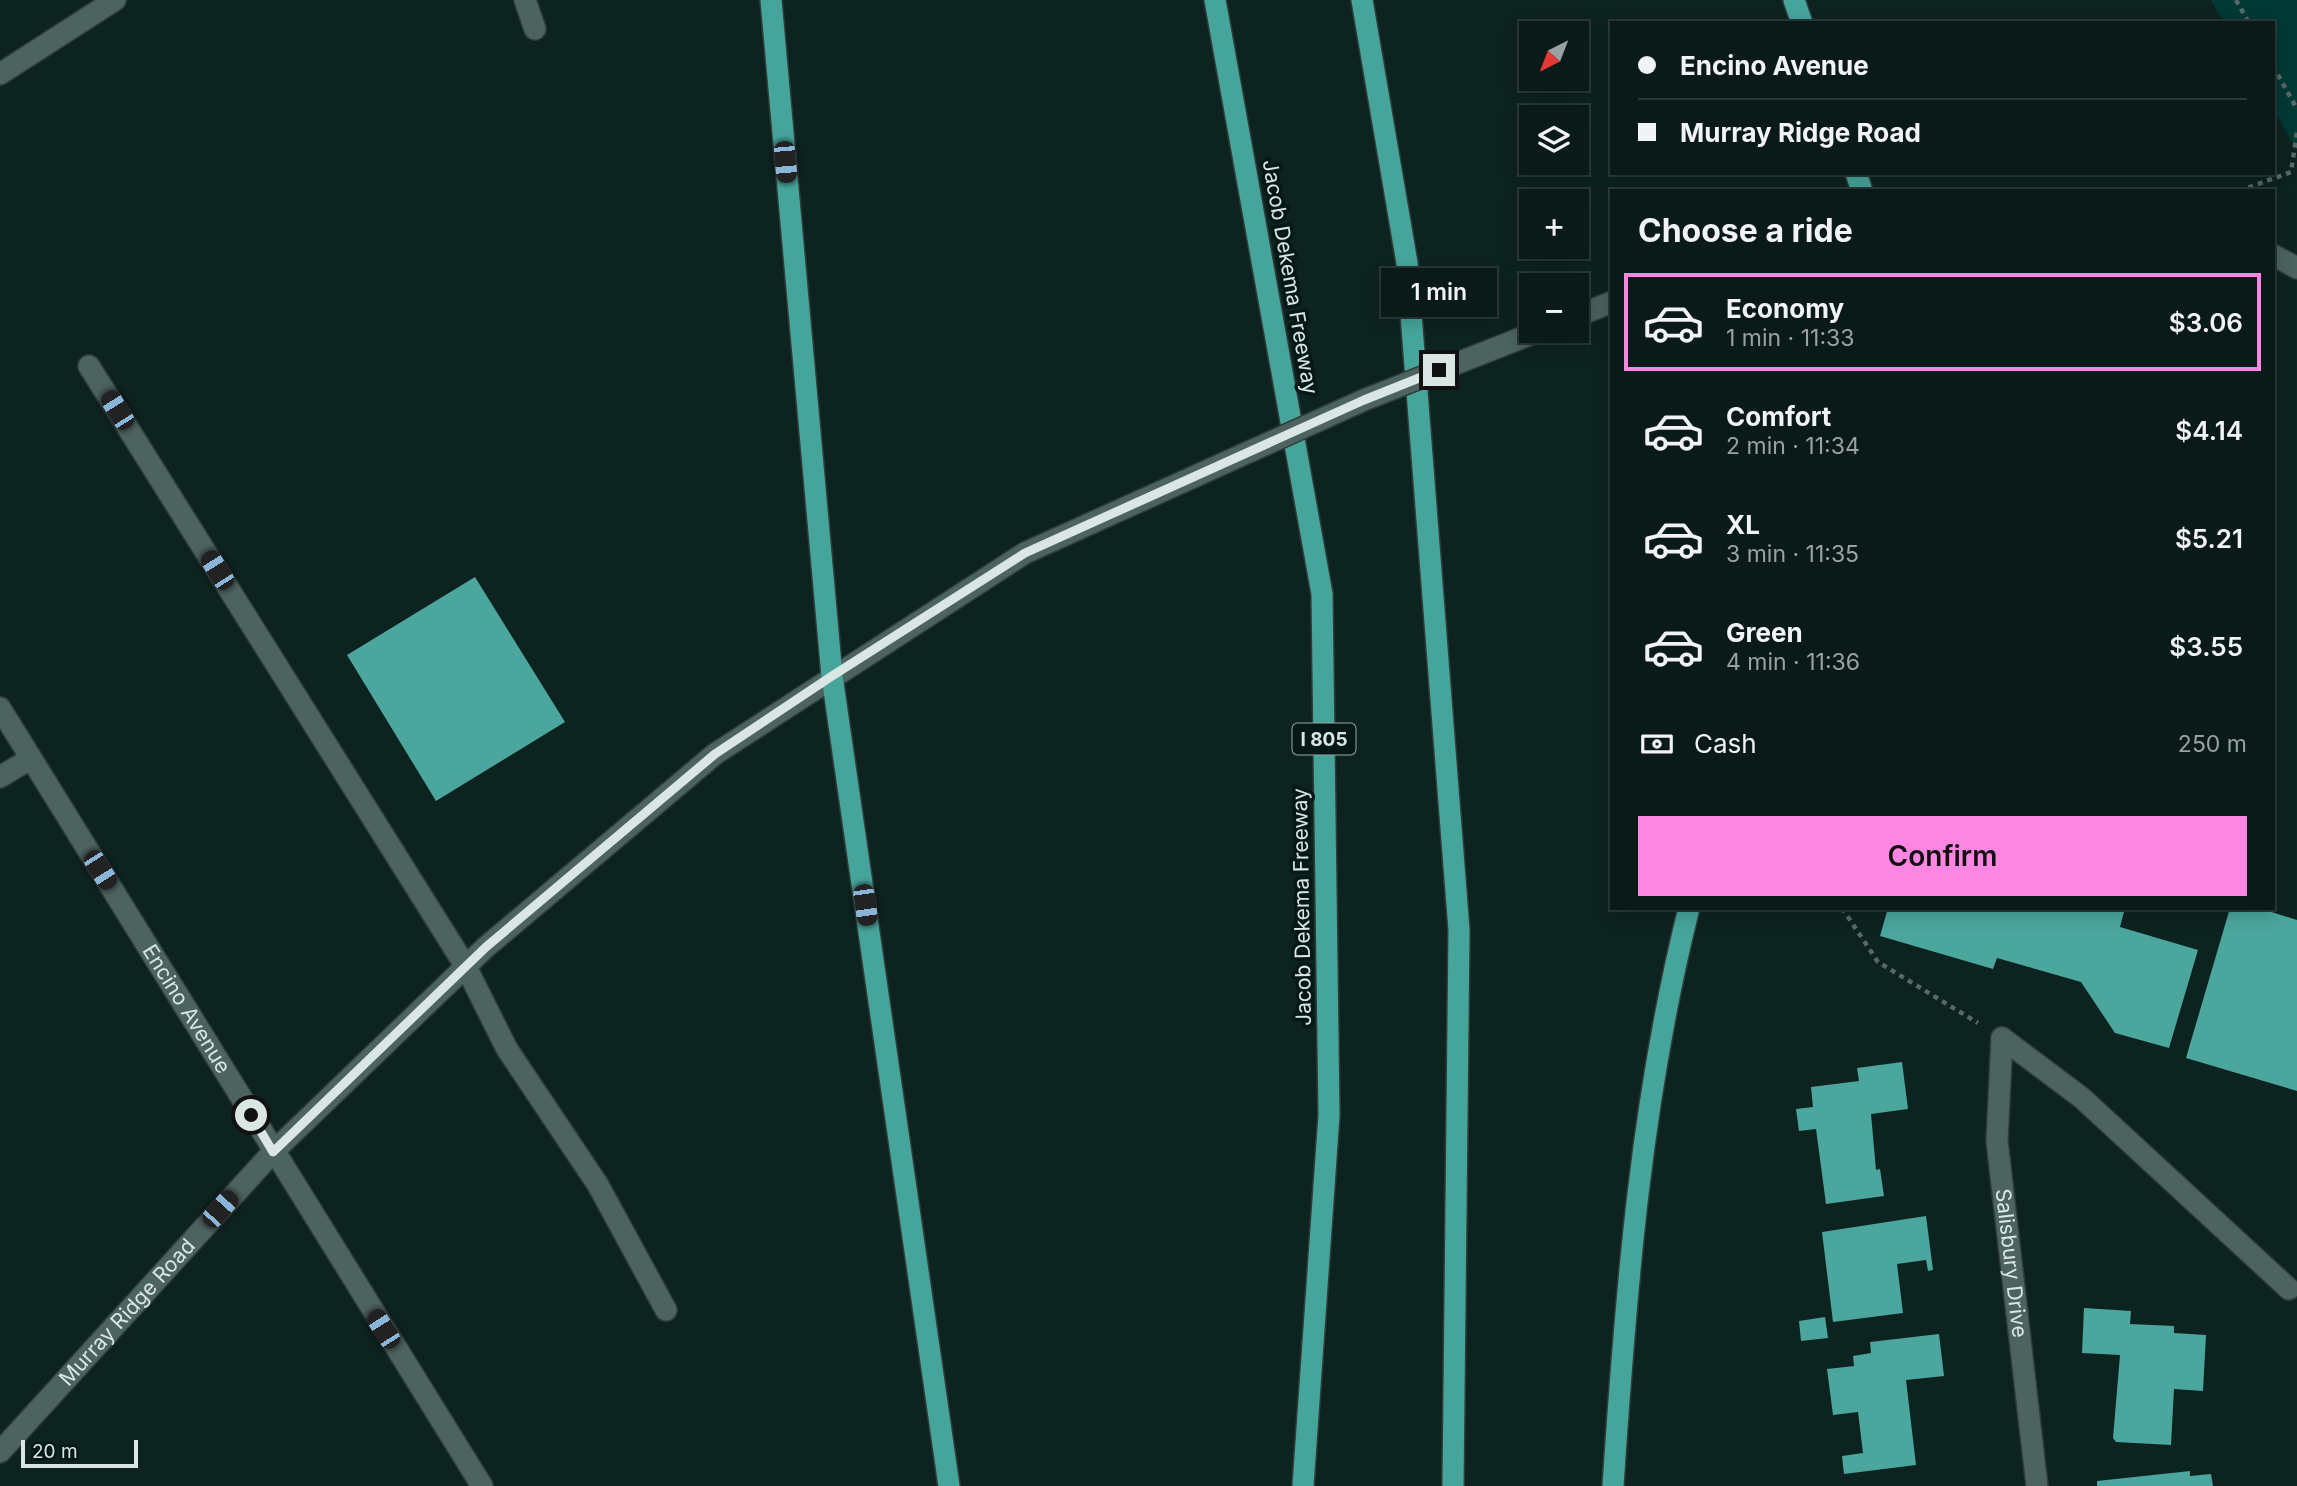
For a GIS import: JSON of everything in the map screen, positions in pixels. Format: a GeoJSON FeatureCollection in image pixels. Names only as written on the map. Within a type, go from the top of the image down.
{"type":"FeatureCollection","features":[{"type":"Feature","properties":{"kind":"highway"},"geometry":{"type":"LineString","coordinates":[[771,0],[832,676],[949,1486]]}},
{"type":"Feature","properties":{"kind":"highway","name":"Jacob Dekema Freeway"},"geometry":{"type":"LineString","coordinates":[[1215,0],[1322,594],[1329,1115],[1303,1486]]}},
{"type":"Feature","properties":{"kind":"highway"},"geometry":{"type":"LineString","coordinates":[[1362,0],[1407,262],[1460,930],[1454,1486]]}},
{"type":"Feature","properties":{"kind":"highway"},"geometry":{"type":"LineString","coordinates":[[1794,0],[1801,21]]}},
{"type":"Feature","properties":{"kind":"highway"},"geometry":{"type":"LineString","coordinates":[[1613,1486],[1626,1297],[1645,1122],[1674,965],[1688,910]]}},
{"type":"Feature","properties":{"kind":"main road"},"geometry":{"type":"LineString","coordinates":[[0,74],[115,0]]}},
{"type":"Feature","properties":{"kind":"main road"},"geometry":{"type":"LineString","coordinates":[[525,0],[535,29]]}},
{"type":"Feature","properties":{"kind":"main road"},"geometry":{"type":"LineString","coordinates":[[2275,256],[2297,268]]}},
{"type":"Feature","properties":{"kind":"main road"},"geometry":{"type":"LineString","coordinates":[[1589,311],[1610,303]]}},
{"type":"Feature","properties":{"kind":"main road","name":"Murray Ridge Road"},"geometry":{"type":"LineString","coordinates":[[0,1452],[273,1152],[466,967],[715,754],[1025,553],[1364,400],[1519,339]]}},
{"type":"Feature","properties":{"kind":"main road"},"geometry":{"type":"LineString","coordinates":[[89,366],[466,967],[507,1049],[598,1185],[666,1310]]}},
{"type":"Feature","properties":{"kind":"main road","name":"Encino Avenue"},"geometry":{"type":"LineString","coordinates":[[0,708],[482,1486]]}},
{"type":"Feature","properties":{"kind":"main road"},"geometry":{"type":"LineString","coordinates":[[0,778],[30,759]]}},
{"type":"Feature","properties":{"kind":"main road"},"geometry":{"type":"LineString","coordinates":[[2002,1038],[2082,1098],[2289,1289]]}},
{"type":"Feature","properties":{"kind":"main road","name":"Salisbury Drive"},"geometry":{"type":"LineString","coordinates":[[2002,1038],[1997,1142],[2037,1486]]}},
{"type":"Feature","properties":{"kind":"path"},"geometry":{"type":"LineString","coordinates":[[2236,0],[2248,21]]}},
{"type":"Feature","properties":{"kind":"path"},"geometry":{"type":"LineString","coordinates":[[2275,70],[2297,109]]}},
{"type":"Feature","properties":{"kind":"path"},"geometry":{"type":"LineString","coordinates":[[2244,189],[2291,172],[2297,132]]}},
{"type":"Feature","properties":{"kind":"path"},"geometry":{"type":"LineString","coordinates":[[1843,910],[1878,962],[2002,1038]]}},
{"type":"Feature","properties":{"kind":"shaded area"},"geometry":{"type":"Polygon","coordinates":[[[2211,0],[2297,0],[2297,150],[2275,112],[2275,21],[2223,21],[2211,0]]]}},
{"type":"Feature","properties":{"kind":"building"},"geometry":{"type":"Polygon","coordinates":[[[475,577],[565,722],[436,801],[347,655],[475,577]]]}},
{"type":"Feature","properties":{"kind":"building"},"geometry":{"type":"Polygon","coordinates":[[[1887,910],[2124,910],[2120,927],[2198,950],[2169,1048],[2115,1033],[2081,982],[1997,958],[1993,969],[1880,936],[1887,910]]]}},
{"type":"Feature","properties":{"kind":"building"},"geometry":{"type":"Polygon","coordinates":[[[2229,910],[2265,910],[2297,920],[2297,1091],[2186,1058],[2229,910]]]}},
{"type":"Feature","properties":{"kind":"building"},"geometry":{"type":"Polygon","coordinates":[[[1902,1062],[1908,1109],[1871,1114],[1876,1170],[1880,1169],[1884,1196],[1826,1204],[1816,1129],[1799,1131],[1796,1109],[1813,1107],[1811,1087],[1859,1081],[1857,1068],[1902,1062]]]}},
{"type":"Feature","properties":{"kind":"building"},"geometry":{"type":"Polygon","coordinates":[[[1926,1216],[1933,1270],[1928,1271],[1926,1260],[1897,1264],[1903,1313],[1833,1322],[1822,1232],[1926,1216]]]}},
{"type":"Feature","properties":{"kind":"building"},"geometry":{"type":"Polygon","coordinates":[[[2084,1308],[2131,1311],[2130,1324],[2174,1326],[2174,1333],[2206,1335],[2203,1391],[2174,1389],[2171,1445],[2116,1442],[2113,1438],[2120,1355],[2082,1353],[2084,1308]]]}},
{"type":"Feature","properties":{"kind":"building"},"geometry":{"type":"Polygon","coordinates":[[[1825,1317],[1828,1338],[1801,1341],[1799,1321],[1825,1317]]]}},
{"type":"Feature","properties":{"kind":"building"},"geometry":{"type":"Polygon","coordinates":[[[1939,1334],[1944,1376],[1906,1380],[1916,1465],[1844,1474],[1842,1456],[1863,1453],[1858,1412],[1833,1415],[1827,1369],[1854,1366],[1853,1356],[1871,1353],[1870,1342],[1939,1334]]]}},
{"type":"Feature","properties":{"kind":"building"},"geometry":{"type":"Polygon","coordinates":[[[2190,1471],[2190,1476],[2211,1474],[2213,1486],[2097,1486],[2097,1481],[2190,1471]]]}},
{"type":"Feature","properties":{"kind":"route"},"geometry":{"type":"LineString","coordinates":[[251,1115],[273,1152],[486,947],[715,754],[1025,553],[1364,400],[1439,370]]}}]}
